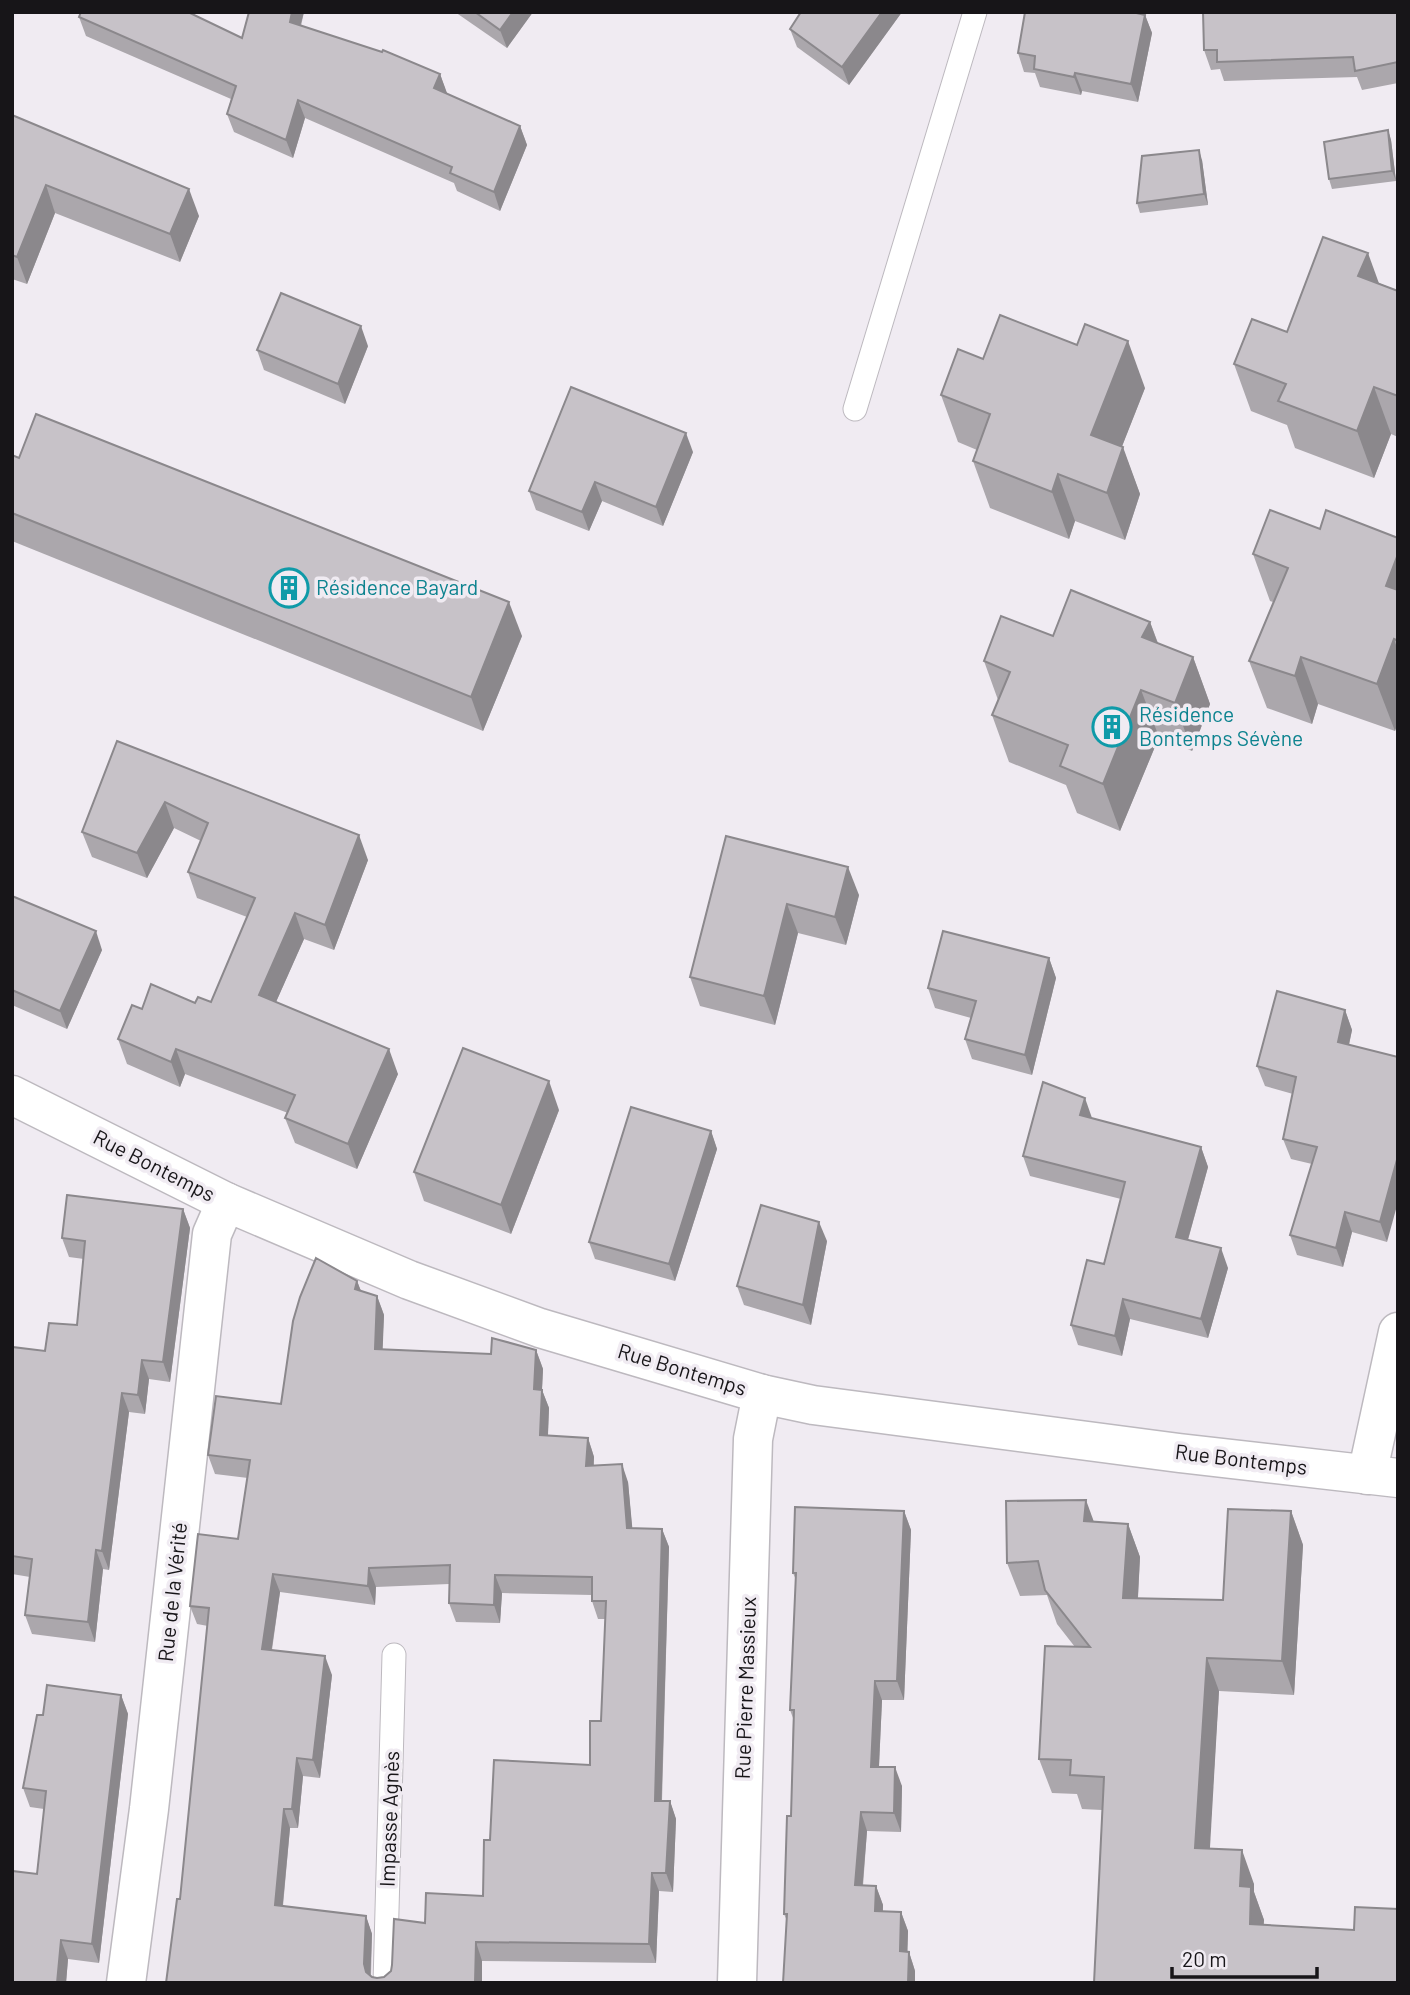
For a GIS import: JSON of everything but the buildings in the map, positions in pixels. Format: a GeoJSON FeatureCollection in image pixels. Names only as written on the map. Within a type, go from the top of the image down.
{"type":"FeatureCollection","features":[{"type":"Feature","properties":{"kind":"street","name":"Rue Bontemps"},"geometry":{"type":"LineString","coordinates":[[12,1095],[226,1202],[409,1280],[540,1328],[762,1394],[813,1405],[1178,1453],[1383,1476]]}},
{"type":"Feature","properties":{"kind":"street","name":"Rue de la Vérité"},"geometry":{"type":"LineString","coordinates":[[126,1983],[149,1809],[212,1234],[226,1202]]}},
{"type":"Feature","properties":{"kind":"street"},"geometry":{"type":"LineString","coordinates":[[1383,1476],[1398,1332]]}},
{"type":"Feature","properties":{"kind":"street","name":"Rue Pierre Massieux"},"geometry":{"type":"LineString","coordinates":[[737,1983],[753,1439],[762,1394]]}},
{"type":"Feature","properties":{"kind":"lane"},"geometry":{"type":"LineString","coordinates":[[855,409],[975,12]]}},
{"type":"Feature","properties":{"kind":"lane","name":"Impasse Agnès"},"geometry":{"type":"LineString","coordinates":[[385,1983],[394,1655]]}},
{"type":"Feature","properties":{"kind":"place","name":"Résidence Bayard"},"geometry":{"type":"Point","coordinates":[289,588]}},
{"type":"Feature","properties":{"kind":"place","name":"Résidence Bontemps Sévène"},"geometry":{"type":"Point","coordinates":[1112,727]}}]}
